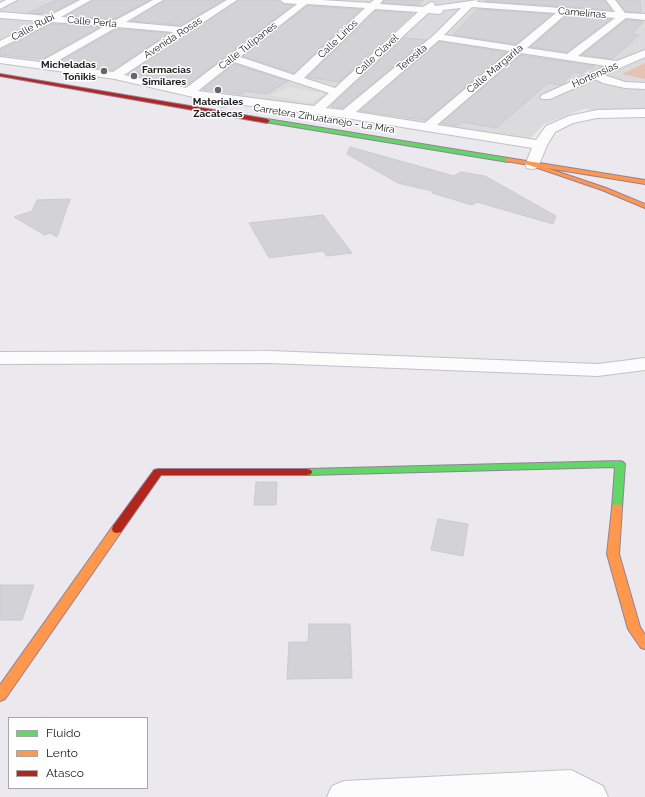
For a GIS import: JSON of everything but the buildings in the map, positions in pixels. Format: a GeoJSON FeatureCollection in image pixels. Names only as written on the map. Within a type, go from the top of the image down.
{"type":"FeatureCollection","features":[{"type":"Feature","properties":{"kind":"main road","name":"Carretera Zihuatanejo - La Mira"},"geometry":{"type":"LineString","coordinates":[[0,75],[259,120],[645,182]]}},
{"type":"Feature","properties":{"kind":"main road"},"geometry":{"type":"LineString","coordinates":[[532,165],[604,189],[645,206]]}},
{"type":"Feature","properties":{"kind":"main road"},"geometry":{"type":"LineString","coordinates":[[0,695],[158,472],[338,472],[620,464],[613,554],[634,629],[645,644]]}},
{"type":"Feature","properties":{"kind":"street"},"geometry":{"type":"LineString","coordinates":[[0,6],[13,0]]}},
{"type":"Feature","properties":{"kind":"street","name":"Calle Rubí"},"geometry":{"type":"LineString","coordinates":[[0,45],[87,0]]}},
{"type":"Feature","properties":{"kind":"street"},"geometry":{"type":"LineString","coordinates":[[43,65],[159,0]]}},
{"type":"Feature","properties":{"kind":"street","name":"Avenida Rosas"},"geometry":{"type":"LineString","coordinates":[[115,76],[183,30],[233,0]]}},
{"type":"Feature","properties":{"kind":"street"},"geometry":{"type":"LineString","coordinates":[[284,0],[376,3],[425,10],[462,13]]}},
{"type":"Feature","properties":{"kind":"street","name":"Calle Clavel"},"geometry":{"type":"LineString","coordinates":[[317,110],[436,0]]}},
{"type":"Feature","properties":{"kind":"street"},"geometry":{"type":"LineString","coordinates":[[537,9],[544,0]]}},
{"type":"Feature","properties":{"kind":"street"},"geometry":{"type":"LineString","coordinates":[[570,57],[623,16],[610,0]]}},
{"type":"Feature","properties":{"kind":"street","name":"Calle Tulipanes"},"geometry":{"type":"LineString","coordinates":[[189,92],[306,1]]}},
{"type":"Feature","properties":{"kind":"street","name":"Camelinas"},"geometry":{"type":"LineString","coordinates":[[425,10],[472,2],[537,9],[645,17]]}},
{"type":"Feature","properties":{"kind":"street","name":"Teresita"},"geometry":{"type":"LineString","coordinates":[[346,114],[437,37],[472,2]]}},
{"type":"Feature","properties":{"kind":"street","name":"Calle Lirios"},"geometry":{"type":"LineString","coordinates":[[297,78],[376,3]]}},
{"type":"Feature","properties":{"kind":"street","name":"Calle Margarita"},"geometry":{"type":"LineString","coordinates":[[426,128],[564,11]]}},
{"type":"Feature","properties":{"kind":"street","name":"Calle Perla"},"geometry":{"type":"LineString","coordinates":[[0,15],[183,30]]}},
{"type":"Feature","properties":{"kind":"street"},"geometry":{"type":"LineString","coordinates":[[437,37],[619,65]]}},
{"type":"Feature","properties":{"kind":"street","name":"Hortensias"},"geometry":{"type":"LineString","coordinates":[[546,97],[645,53]]}},
{"type":"Feature","properties":{"kind":"street"},"geometry":{"type":"LineString","coordinates":[[232,58],[337,92]]}},
{"type":"Feature","properties":{"kind":"street"},"geometry":{"type":"LineString","coordinates":[[0,60],[115,76],[210,97],[346,114],[426,128],[540,145]]}},
{"type":"Feature","properties":{"kind":"street"},"geometry":{"type":"LineString","coordinates":[[595,75],[625,85],[645,86]]}},
{"type":"Feature","properties":{"kind":"street"},"geometry":{"type":"LineString","coordinates":[[210,97],[259,120]]}},
{"type":"Feature","properties":{"kind":"street"},"geometry":{"type":"LineString","coordinates":[[532,165],[540,145],[550,129],[569,120],[597,114],[645,112]]}},
{"type":"Feature","properties":{"kind":"street"},"geometry":{"type":"LineString","coordinates":[[0,358],[270,357],[598,370],[645,364]]}},
{"type":"Feature","properties":{"kind":"street"},"geometry":{"type":"LineString","coordinates":[[344,797],[571,786],[591,797]]}},
{"type":"Feature","properties":{"kind":"shaded area"},"geometry":{"type":"Polygon","coordinates":[[[0,0],[645,0],[645,115],[584,109],[544,124],[528,141],[215,96],[180,86],[111,74],[0,58],[0,0]]]}},
{"type":"Feature","properties":{"kind":"shaded area"},"geometry":{"type":"Polygon","coordinates":[[[645,63],[645,79],[622,74],[645,63]]]}},
{"type":"Feature","properties":{"kind":"shaded area"},"geometry":{"type":"Polygon","coordinates":[[[291,87],[325,94],[311,103],[270,95],[291,87]]]}},
{"type":"Feature","properties":{"kind":"traffic: fast"},"geometry":{"type":"LineString","coordinates":[[267,121],[508,160]]}},
{"type":"Feature","properties":{"kind":"traffic: fast"},"geometry":{"type":"LineString","coordinates":[[307,472],[620,464],[617,508]]}},
{"type":"Feature","properties":{"kind":"traffic: slow"},"geometry":{"type":"LineString","coordinates":[[508,160],[645,182]]}},
{"type":"Feature","properties":{"kind":"traffic: slow"},"geometry":{"type":"LineString","coordinates":[[532,165],[604,189],[645,206]]}},
{"type":"Feature","properties":{"kind":"traffic: slow"},"geometry":{"type":"LineString","coordinates":[[617,508],[613,554],[634,629],[645,644]]}},
{"type":"Feature","properties":{"kind":"traffic: slow"},"geometry":{"type":"LineString","coordinates":[[0,695],[117,529]]}},
{"type":"Feature","properties":{"kind":"traffic: jam"},"geometry":{"type":"LineString","coordinates":[[0,75],[267,121]]}},
{"type":"Feature","properties":{"kind":"traffic: jam"},"geometry":{"type":"LineString","coordinates":[[117,529],[158,472],[307,472]]}},
{"type":"Feature","properties":{"kind":"place","name":"Micheladas Toñikis"},"geometry":{"type":"Point","coordinates":[104,71]}},
{"type":"Feature","properties":{"kind":"place","name":"Farmacias Similares"},"geometry":{"type":"Point","coordinates":[134,76]}},
{"type":"Feature","properties":{"kind":"place","name":"Materiales Zacatecas"},"geometry":{"type":"Point","coordinates":[218,90]}}]}
